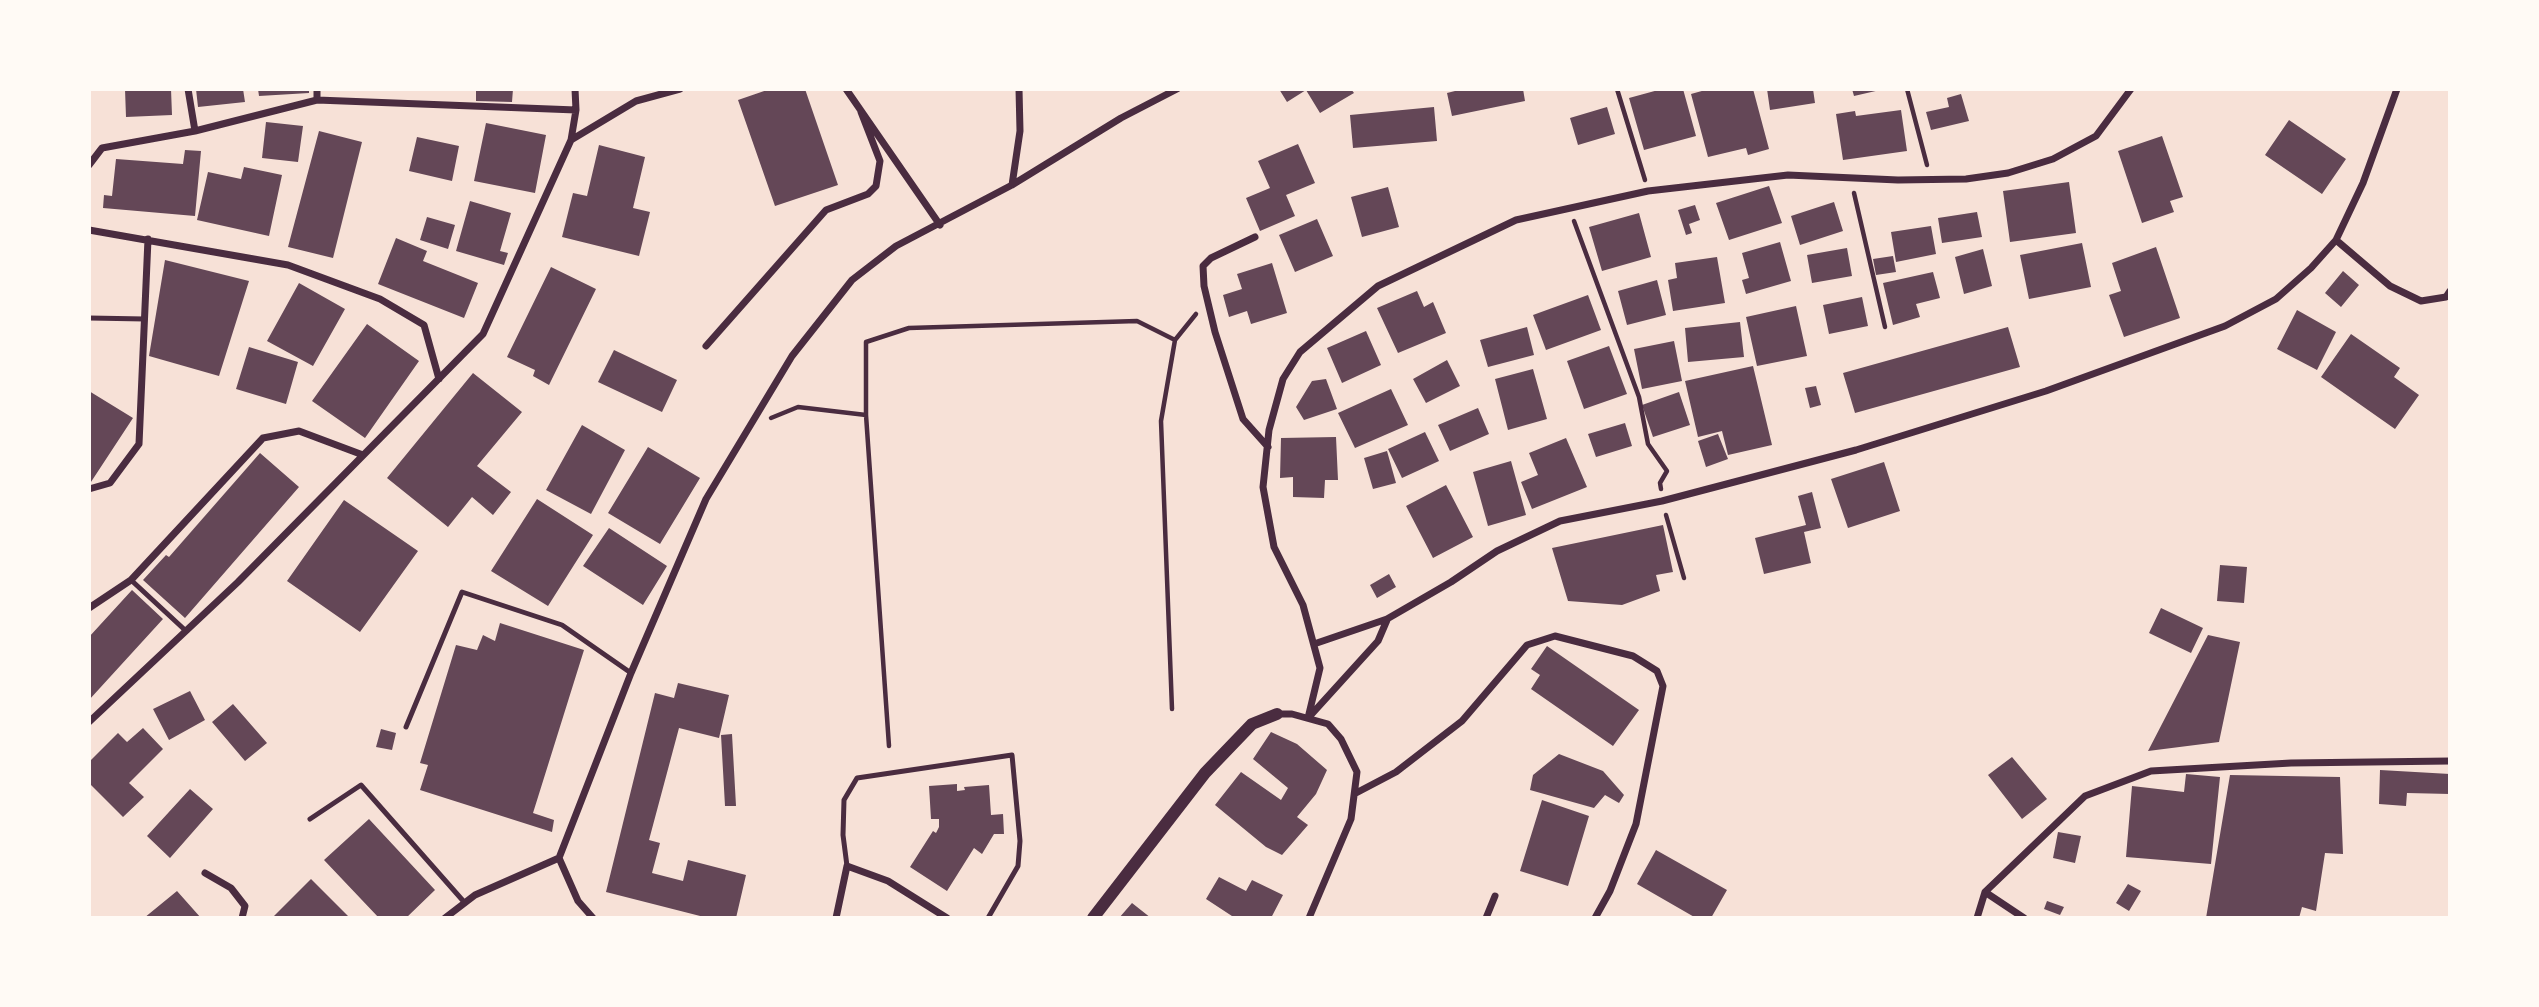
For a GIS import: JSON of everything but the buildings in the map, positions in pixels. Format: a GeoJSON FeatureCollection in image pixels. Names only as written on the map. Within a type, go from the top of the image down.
{"type":"FeatureCollection","features":[{"type":"Feature","properties":{"kind":"street"},"geometry":{"type":"LineString","coordinates":[[188,89],[195,131]]}},
{"type":"Feature","properties":{"kind":"street"},"geometry":{"type":"LineString","coordinates":[[317,89],[317,100]]}},
{"type":"Feature","properties":{"kind":"street"},"geometry":{"type":"LineString","coordinates":[[89,722],[186,631],[483,334],[571,140],[576,110],[575,89]]}},
{"type":"Feature","properties":{"kind":"street"},"geometry":{"type":"LineString","coordinates":[[571,140],[636,101],[680,89]]}},
{"type":"Feature","properties":{"kind":"street"},"geometry":{"type":"LineString","coordinates":[[846,89],[940,225]]}},
{"type":"Feature","properties":{"kind":"street"},"geometry":{"type":"LineString","coordinates":[[1012,185],[1020,131],[1019,89]]}},
{"type":"Feature","properties":{"kind":"street"},"geometry":{"type":"LineString","coordinates":[[445,918],[475,895],[559,858],[631,673],[706,499],[792,356],[852,280],[896,246],[1012,185],[1121,118],[1177,89]]}},
{"type":"Feature","properties":{"kind":"street"},"geometry":{"type":"LineString","coordinates":[[1308,719],[1320,668],[1303,605],[1274,547],[1263,487],[1268,447],[1283,379],[1300,352],[1378,286],[1516,220],[1648,191],[1788,176],[1930,179],[2008,173],[2053,159],[2096,136],[2131,89]]}},
{"type":"Feature","properties":{"kind":"street"},"geometry":{"type":"LineString","coordinates":[[1314,644],[1387,619],[1497,551],[1560,521],[1662,501],[1856,450],[2046,391],[2225,326],[2276,299],[2311,268],[2336,240],[2363,183],[2397,89]]}},
{"type":"Feature","properties":{"kind":"street"},"geometry":{"type":"LineString","coordinates":[[89,164],[102,148],[195,131],[317,100],[576,110]]}},
{"type":"Feature","properties":{"kind":"street"},"geometry":{"type":"LineString","coordinates":[[706,346],[826,210],[868,194],[876,186],[881,172],[880,161],[861,112]]}},
{"type":"Feature","properties":{"kind":"street"},"geometry":{"type":"LineString","coordinates":[[89,230],[288,265],[380,299],[424,325],[439,379]]}},
{"type":"Feature","properties":{"kind":"street"},"geometry":{"type":"LineString","coordinates":[[1255,237],[1211,258],[1203,266],[1207,299],[1243,419],[1268,447]]}},
{"type":"Feature","properties":{"kind":"street"},"geometry":{"type":"LineString","coordinates":[[89,489],[110,483],[139,444],[148,239]]}},
{"type":"Feature","properties":{"kind":"street"},"geometry":{"type":"LineString","coordinates":[[2336,240],[2390,286],[2421,301],[2446,297],[2450,291]]}},
{"type":"Feature","properties":{"kind":"street"},"geometry":{"type":"LineString","coordinates":[[89,608],[131,580],[263,438],[299,431],[363,455]]}},
{"type":"Feature","properties":{"kind":"street"},"geometry":{"type":"LineString","coordinates":[[1308,719],[1378,641],[1387,619]]}},
{"type":"Feature","properties":{"kind":"street"},"geometry":{"type":"LineString","coordinates":[[1356,793],[1396,772],[1462,721],[1527,645],[1555,636],[1633,656],[1657,671],[1663,686],[1636,824],[1610,891],[1595,918]]}},
{"type":"Feature","properties":{"kind":"street"},"geometry":{"type":"LineString","coordinates":[[1093,918],[1205,773],[1252,724],[1277,713],[1328,724],[1341,739],[1357,772],[1351,819],[1309,918]]}},
{"type":"Feature","properties":{"kind":"street"},"geometry":{"type":"LineString","coordinates":[[1977,918],[1986,892],[2085,796],[2151,771],[2265,764],[2450,761]]}},
{"type":"Feature","properties":{"kind":"street"},"geometry":{"type":"LineString","coordinates":[[559,858],[578,901],[593,918]]}},
{"type":"Feature","properties":{"kind":"street"},"geometry":{"type":"LineString","coordinates":[[836,918],[847,866],[888,881],[947,918]]}},
{"type":"Feature","properties":{"kind":"street"},"geometry":{"type":"LineString","coordinates":[[205,873],[231,888],[245,906],[242,918]]}},
{"type":"Feature","properties":{"kind":"street"},"geometry":{"type":"LineString","coordinates":[[1986,892],[2024,918]]}},
{"type":"Feature","properties":{"kind":"street"},"geometry":{"type":"LineString","coordinates":[[1486,918],[1495,896]]}},
{"type":"Feature","properties":{"kind":"lane"},"geometry":{"type":"LineString","coordinates":[[89,318],[145,319]]}},
{"type":"Feature","properties":{"kind":"lane"},"geometry":{"type":"LineString","coordinates":[[131,580],[186,631]]}},
{"type":"Feature","properties":{"kind":"lane"},"geometry":{"type":"LineString","coordinates":[[406,727],[462,592],[562,625],[631,673]]}},
{"type":"Feature","properties":{"kind":"lane"},"geometry":{"type":"LineString","coordinates":[[847,866],[842,835],[844,800],[857,778],[1012,755],[1020,841],[1018,866],[988,918]]}},
{"type":"Feature","properties":{"kind":"lane"},"geometry":{"type":"LineString","coordinates":[[310,818],[361,785],[465,903]]}},
{"type":"Feature","properties":{"kind":"path"},"geometry":{"type":"LineString","coordinates":[[1617,89],[1648,191]]}},
{"type":"Feature","properties":{"kind":"path"},"geometry":{"type":"LineString","coordinates":[[1907,89],[1930,179]]}},
{"type":"Feature","properties":{"kind":"path"},"geometry":{"type":"LineString","coordinates":[[1851,178],[1885,327]]}},
{"type":"Feature","properties":{"kind":"path"},"geometry":{"type":"LineString","coordinates":[[1569,207],[1639,397],[1648,444],[1667,471],[1660,483],[1662,501],[1684,578]]}},
{"type":"Feature","properties":{"kind":"path"},"geometry":{"type":"LineString","coordinates":[[1172,709],[1161,421],[1175,340],[1207,299]]}},
{"type":"Feature","properties":{"kind":"path"},"geometry":{"type":"LineString","coordinates":[[889,746],[866,415],[866,342],[909,328],[1137,321],[1175,340]]}},
{"type":"Feature","properties":{"kind":"path"},"geometry":{"type":"LineString","coordinates":[[747,427],[799,407],[866,415]]}}]}
